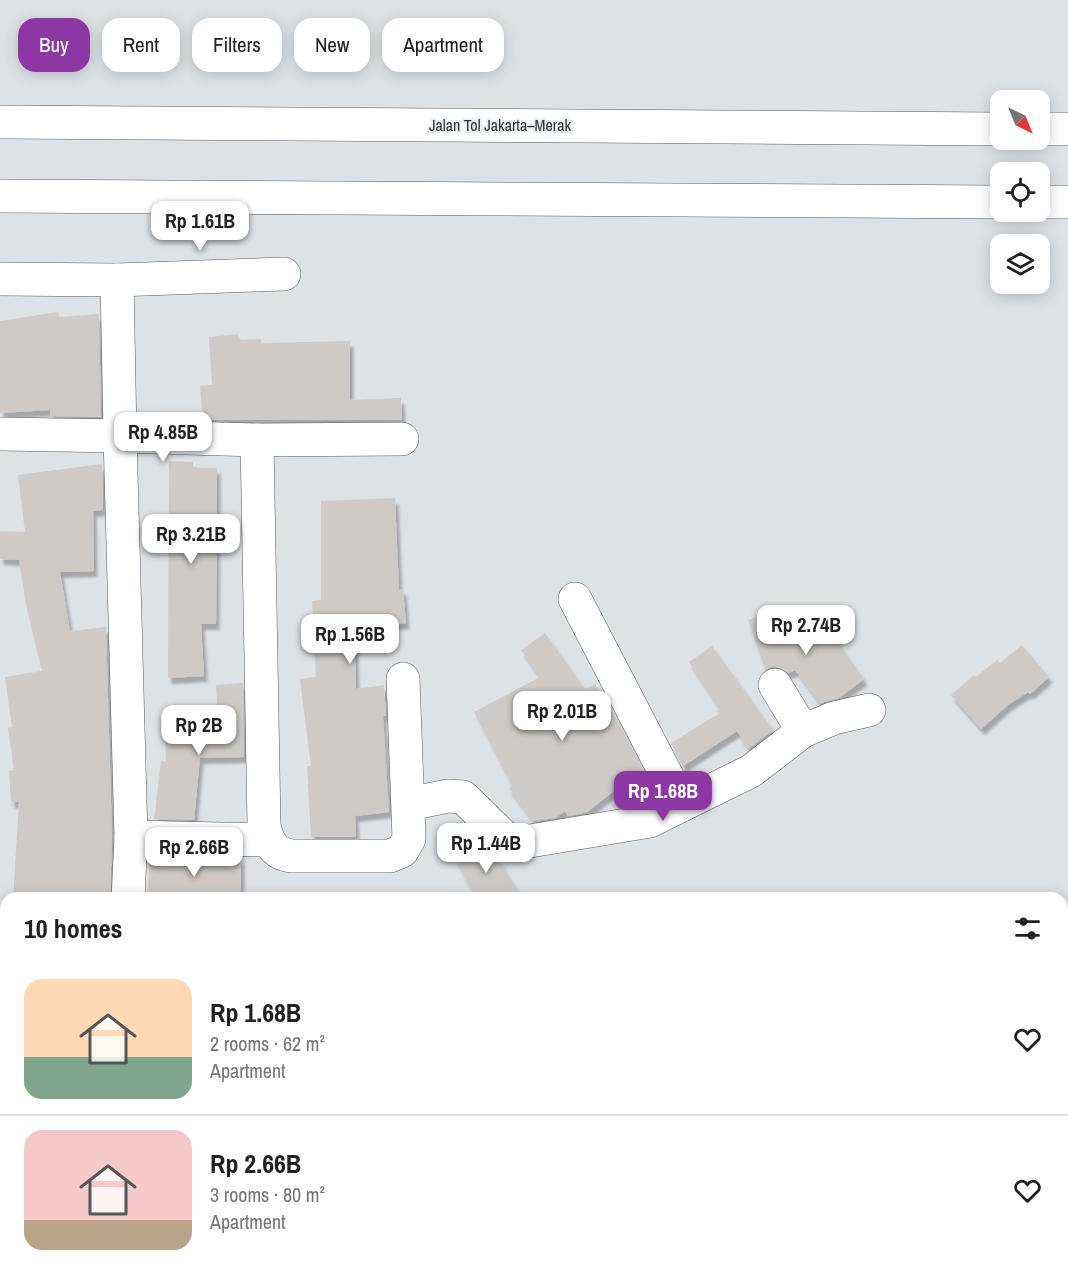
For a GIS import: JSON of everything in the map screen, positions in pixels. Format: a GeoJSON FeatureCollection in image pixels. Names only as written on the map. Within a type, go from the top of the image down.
{"type":"FeatureCollection","features":[{"type":"Feature","properties":{"kind":"main road","name":"Jalan Tol Jakarta–Merak"},"geometry":{"type":"LineString","coordinates":[[0,122],[990,129]]}},
{"type":"Feature","properties":{"kind":"main road"},"geometry":{"type":"LineString","coordinates":[[1050,129],[1068,129]]}},
{"type":"Feature","properties":{"kind":"main road"},"geometry":{"type":"LineString","coordinates":[[0,196],[990,201]]}},
{"type":"Feature","properties":{"kind":"main road"},"geometry":{"type":"LineString","coordinates":[[1050,202],[1068,202]]}},
{"type":"Feature","properties":{"kind":"main road"},"geometry":{"type":"LineString","coordinates":[[0,279],[117,280],[284,274]]}},
{"type":"Feature","properties":{"kind":"main road"},"geometry":{"type":"LineString","coordinates":[[117,280],[130,837],[128,892]]}},
{"type":"Feature","properties":{"kind":"main road"},"geometry":{"type":"LineString","coordinates":[[0,434],[257,440],[402,439]]}},
{"type":"Feature","properties":{"kind":"main road"},"geometry":{"type":"LineString","coordinates":[[257,440],[264,825],[268,840],[283,855],[390,856],[402,851],[409,839],[403,679]]}},
{"type":"Feature","properties":{"kind":"main road"},"geometry":{"type":"LineString","coordinates":[[575,599],[682,805]]}},
{"type":"Feature","properties":{"kind":"main road"},"geometry":{"type":"LineString","coordinates":[[775,685],[803,731]]}},
{"type":"Feature","properties":{"kind":"main road"},"geometry":{"type":"LineString","coordinates":[[409,804],[448,796],[463,797],[504,837],[518,843],[650,821],[751,771],[803,731],[834,718],[869,710]]}},
{"type":"Feature","properties":{"kind":"main road"},"geometry":{"type":"LineString","coordinates":[[130,837],[268,840]]}},
{"type":"Feature","properties":{"kind":"building"},"geometry":{"type":"Polygon","coordinates":[[[58,312],[59,317],[99,314],[101,417],[50,416],[50,410],[0,413],[0,321],[58,312]]]}},
{"type":"Feature","properties":{"kind":"building"},"geometry":{"type":"Polygon","coordinates":[[[238,334],[239,340],[261,339],[261,343],[350,341],[350,400],[401,398],[402,420],[207,420],[206,411],[202,411],[200,386],[212,385],[209,337],[238,334]]]}},
{"type":"Feature","properties":{"kind":"building"},"geometry":{"type":"Polygon","coordinates":[[[169,461],[193,462],[193,468],[217,468],[216,624],[201,624],[204,676],[168,678],[169,461]]]}},
{"type":"Feature","properties":{"kind":"building"},"geometry":{"type":"Polygon","coordinates":[[[102,464],[103,510],[93,511],[94,571],[60,572],[70,631],[106,627],[112,837],[110,892],[13,892],[19,802],[11,802],[9,771],[14,770],[8,728],[12,727],[5,677],[42,671],[27,609],[19,560],[0,559],[0,531],[25,532],[18,475],[102,464]]]}},
{"type":"Feature","properties":{"kind":"building"},"geometry":{"type":"Polygon","coordinates":[[[395,498],[399,590],[403,589],[406,623],[354,628],[356,689],[384,685],[386,716],[383,716],[389,812],[355,816],[356,837],[311,837],[307,766],[311,766],[300,679],[316,677],[312,601],[321,600],[321,501],[395,498]]]}},
{"type":"Feature","properties":{"kind":"building"},"geometry":{"type":"Polygon","coordinates":[[[782,608],[794,643],[823,622],[864,679],[839,698],[820,703],[795,670],[789,673],[775,666],[765,669],[748,620],[782,608]]]}},
{"type":"Feature","properties":{"kind":"building"},"geometry":{"type":"Polygon","coordinates":[[[545,633],[585,689],[595,684],[610,713],[612,711],[657,797],[644,803],[622,807],[614,791],[587,812],[568,816],[565,811],[555,818],[533,821],[509,788],[512,785],[474,712],[540,677],[521,650],[545,633]]]}},
{"type":"Feature","properties":{"kind":"building"},"geometry":{"type":"Polygon","coordinates":[[[1022,645],[1049,677],[1030,694],[1028,692],[1008,705],[981,729],[951,695],[974,675],[976,677],[997,660],[1000,663],[1022,645]]]}},
{"type":"Feature","properties":{"kind":"building"},"geometry":{"type":"Polygon","coordinates":[[[712,646],[773,730],[748,749],[737,731],[683,766],[671,743],[718,714],[717,711],[720,709],[689,662],[712,646]]]}},
{"type":"Feature","properties":{"kind":"building"},"geometry":{"type":"Polygon","coordinates":[[[243,683],[244,757],[200,758],[194,820],[154,819],[161,761],[166,762],[165,735],[219,732],[216,685],[243,683]]]}},
{"type":"Feature","properties":{"kind":"building"},"geometry":{"type":"Polygon","coordinates":[[[482,842],[495,853],[518,892],[474,892],[454,858],[482,842]]]}},
{"type":"Feature","properties":{"kind":"building"},"geometry":{"type":"Polygon","coordinates":[[[150,856],[241,858],[241,892],[147,892],[150,856]]]}}]}
